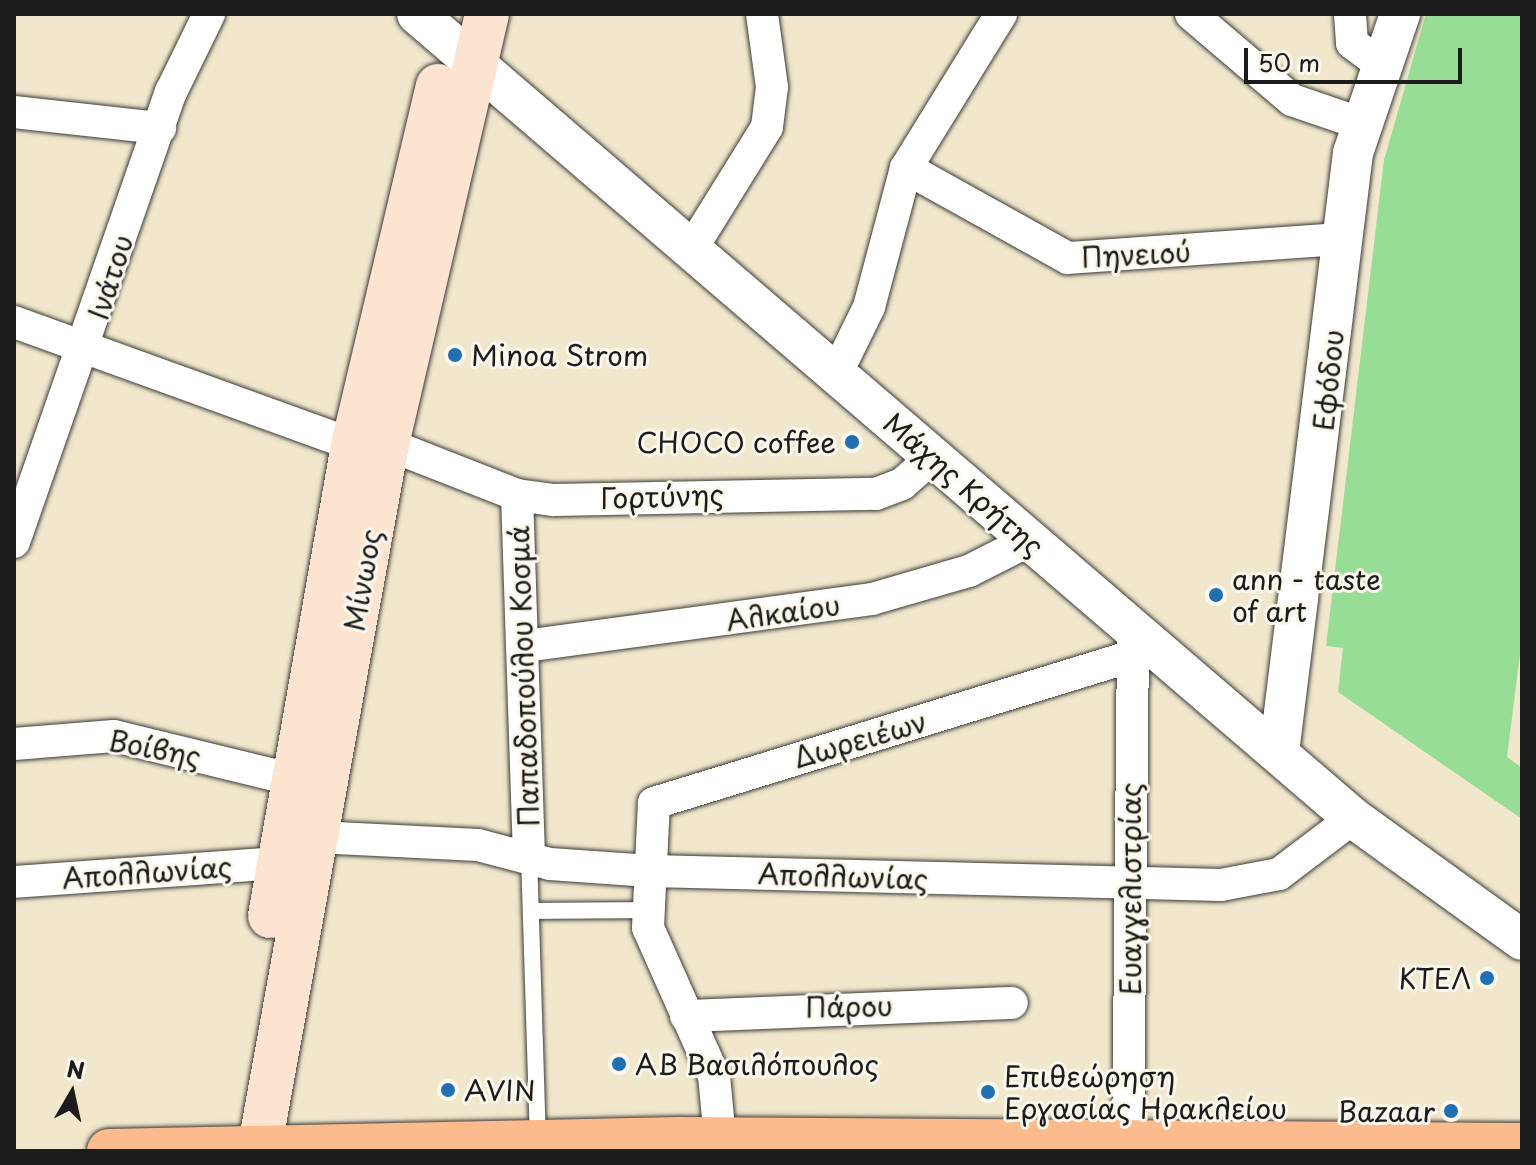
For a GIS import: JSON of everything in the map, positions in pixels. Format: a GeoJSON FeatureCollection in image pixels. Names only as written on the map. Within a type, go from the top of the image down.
{"type":"FeatureCollection","features":[{"type":"Feature","properties":{"kind":"main road","name":"Μίνωος"},"geometry":{"type":"LineString","coordinates":[[244,1148],[280,863],[295,780],[460,40],[487,14]]}},
{"type":"Feature","properties":{"kind":"main road","name":"Μίνωος"},"geometry":{"type":"LineString","coordinates":[[244,1148],[316,837],[370,444]]}},
{"type":"Feature","properties":{"kind":"main road"},"geometry":{"type":"LineString","coordinates":[[109,1151],[538,1140],[720,1139],[1128,1146],[1522,1145]]}},
{"type":"Feature","properties":{"kind":"street","name":"Ινάτου"},"geometry":{"type":"LineString","coordinates":[[14,542],[85,351],[160,128],[209,14]]}},
{"type":"Feature","properties":{"kind":"street","name":"Μάχης Κρήτης"},"geometry":{"type":"LineString","coordinates":[[417,14],[460,40],[828,369],[1030,540],[1132,642],[1279,753],[1353,818],[1522,940]]}},
{"type":"Feature","properties":{"kind":"street"},"geometry":{"type":"LineString","coordinates":[[692,248],[767,127],[772,87],[762,14]]}},
{"type":"Feature","properties":{"kind":"street"},"geometry":{"type":"LineString","coordinates":[[828,369],[845,356],[869,307],[906,168],[1001,14]]}},
{"type":"Feature","properties":{"kind":"street"},"geometry":{"type":"LineString","coordinates":[[1191,14],[1292,100],[1359,123]]}},
{"type":"Feature","properties":{"kind":"street"},"geometry":{"type":"LineString","coordinates":[[1350,14],[1352,43],[1380,64]]}},
{"type":"Feature","properties":{"kind":"street","name":"Εφόδου"},"geometry":{"type":"LineString","coordinates":[[1279,753],[1359,123],[1400,14]]}},
{"type":"Feature","properties":{"kind":"street"},"geometry":{"type":"LineString","coordinates":[[14,112],[160,128]]}},
{"type":"Feature","properties":{"kind":"street","name":"Πηνειού"},"geometry":{"type":"LineString","coordinates":[[906,168],[1068,258],[1342,239]]}},
{"type":"Feature","properties":{"kind":"street","name":"Γορτύνης"},"geometry":{"type":"LineString","coordinates":[[14,322],[85,351],[517,495],[876,494],[902,484],[934,456]]}},
{"type":"Feature","properties":{"kind":"street","name":"Παπαδοπούλου Κοσμά"},"geometry":{"type":"LineString","coordinates":[[517,495],[525,646],[529,856]]}},
{"type":"Feature","properties":{"kind":"street","name":"Αλκαίου"},"geometry":{"type":"LineString","coordinates":[[525,646],[872,599],[958,575],[1030,540]]}},
{"type":"Feature","properties":{"kind":"street","name":"Δωρειέων"},"geometry":{"type":"LineString","coordinates":[[720,1139],[714,1076],[655,955],[649,910],[651,809],[661,798],[1132,642]]}},
{"type":"Feature","properties":{"kind":"street","name":"Ευαγγελιστρίας"},"geometry":{"type":"LineString","coordinates":[[1128,1146],[1132,642]]}},
{"type":"Feature","properties":{"kind":"street","name":"Βοίβης"},"geometry":{"type":"LineString","coordinates":[[14,744],[114,736],[295,780]]}},
{"type":"Feature","properties":{"kind":"street","name":"Απολλωνίας"},"geometry":{"type":"LineString","coordinates":[[316,837],[478,845],[529,856],[650,871],[1129,885],[1260,882],[1297,863],[1353,818]]}},
{"type":"Feature","properties":{"kind":"street","name":"Απολλωνίας"},"geometry":{"type":"LineString","coordinates":[[14,882],[280,863]]}},
{"type":"Feature","properties":{"kind":"street","name":"Πάρου"},"geometry":{"type":"LineString","coordinates":[[686,1016],[1012,1003]]}},
{"type":"Feature","properties":{"kind":"lane"},"geometry":{"type":"LineString","coordinates":[[529,856],[538,1140]]}},
{"type":"Feature","properties":{"kind":"lane"},"geometry":{"type":"LineString","coordinates":[[531,911],[649,910]]}},
{"type":"Feature","properties":{"kind":"green space"},"geometry":{"type":"Polygon","coordinates":[[[1426,14],[1522,14],[1522,638],[1507,757],[1522,768],[1522,819],[1338,692],[1343,648],[1326,646],[1384,160],[1426,14]]]}},
{"type":"Feature","properties":{"kind":"place","name":"Minoa Strom"},"geometry":{"type":"Point","coordinates":[455,355]}},
{"type":"Feature","properties":{"kind":"place","name":"CHOCO coffee"},"geometry":{"type":"Point","coordinates":[852,442]}},
{"type":"Feature","properties":{"kind":"place","name":"ann - taste of art"},"geometry":{"type":"Point","coordinates":[1216,595]}},
{"type":"Feature","properties":{"kind":"place","name":"ΚΤΕΛ"},"geometry":{"type":"Point","coordinates":[1487,978]}},
{"type":"Feature","properties":{"kind":"place","name":"ΑΒ Βασιλόπουλος"},"geometry":{"type":"Point","coordinates":[619,1064]}},
{"type":"Feature","properties":{"kind":"place","name":"AVIN"},"geometry":{"type":"Point","coordinates":[448,1090]}},
{"type":"Feature","properties":{"kind":"place","name":"Επιθεώρηση Εργασίας Ηρακλείου"},"geometry":{"type":"Point","coordinates":[988,1092]}},
{"type":"Feature","properties":{"kind":"place","name":"Bazaar"},"geometry":{"type":"Point","coordinates":[1451,1111]}}]}
